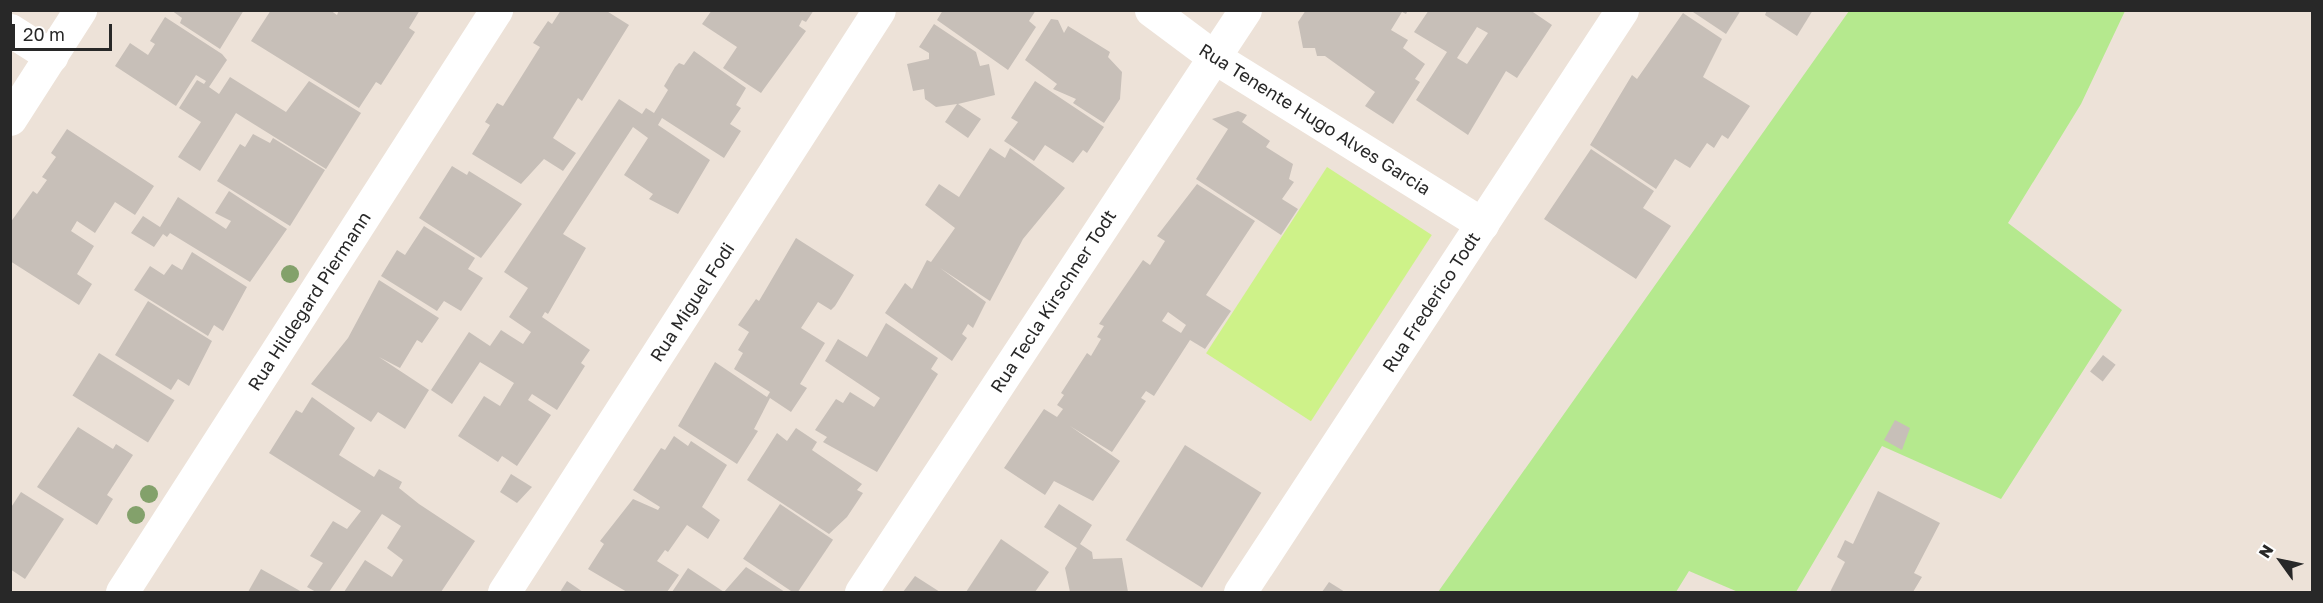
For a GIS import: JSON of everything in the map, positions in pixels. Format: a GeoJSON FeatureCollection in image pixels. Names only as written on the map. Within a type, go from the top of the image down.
{"type":"FeatureCollection","features":[{"type":"Feature","properties":{"kind":"street"},"geometry":{"type":"LineString","coordinates":[[10,119],[80,10]]}},
{"type":"Feature","properties":{"kind":"street","name":"Rua Hildegard Piermann"},"geometry":{"type":"LineString","coordinates":[[122,592],[496,10]]}},
{"type":"Feature","properties":{"kind":"street","name":"Rua Miguel Fodi"},"geometry":{"type":"LineString","coordinates":[[504,592],[879,10]]}},
{"type":"Feature","properties":{"kind":"street","name":"Rua Tenente Hugo Alves Garcia"},"geometry":{"type":"LineString","coordinates":[[1151,10],[1214,57],[1482,224]]}},
{"type":"Feature","properties":{"kind":"street","name":"Rua Tecla Kirschner Todt"},"geometry":{"type":"LineString","coordinates":[[861,592],[1245,10]]}},
{"type":"Feature","properties":{"kind":"street","name":"Rua Frederico Todt"},"geometry":{"type":"LineString","coordinates":[[1239,592],[1622,10]]}},
{"type":"Feature","properties":{"kind":"street"},"geometry":{"type":"LineString","coordinates":[[10,30],[51,56]]}},
{"type":"Feature","properties":{"kind":"green space"},"geometry":{"type":"Polygon","coordinates":[[[1849,11],[2125,11],[2081,104],[2008,223],[2122,310],[2001,499],[1882,446],[1796,592],[1738,592],[1689,571],[1676,592],[1438,592],[1849,11]]]}},
{"type":"Feature","properties":{"kind":"green space"},"geometry":{"type":"Polygon","coordinates":[[[1327,167],[1432,235],[1311,421],[1206,353],[1327,167]]]}},
{"type":"Feature","properties":{"kind":"building"},"geometry":{"type":"Polygon","coordinates":[[[171,10],[244,10],[220,49],[180,23],[182,18],[171,10]]]}},
{"type":"Feature","properties":{"kind":"building"},"geometry":{"type":"Polygon","coordinates":[[[271,10],[330,10],[337,15],[339,10],[420,10],[409,28],[415,32],[381,85],[376,82],[359,108],[251,41],[271,10]]]}},
{"type":"Feature","properties":{"kind":"building"},"geometry":{"type":"Polygon","coordinates":[[[561,10],[605,10],[629,25],[582,101],[578,98],[553,138],[576,153],[563,171],[544,159],[521,184],[472,154],[490,125],[485,122],[497,103],[503,106],[540,47],[533,43],[548,21],[552,24],[561,10]]]}},
{"type":"Feature","properties":{"kind":"building"},"geometry":{"type":"Polygon","coordinates":[[[712,10],[814,10],[806,22],[802,20],[799,26],[806,31],[761,93],[723,68],[737,47],[702,24],[712,10]]]}},
{"type":"Feature","properties":{"kind":"building"},"geometry":{"type":"Polygon","coordinates":[[[943,10],[1036,10],[1029,21],[1036,27],[1008,70],[937,20],[943,10]]]}},
{"type":"Feature","properties":{"kind":"building"},"geometry":{"type":"Polygon","coordinates":[[[1306,10],[1408,10],[1406,14],[1402,12],[1391,30],[1408,40],[1403,48],[1425,64],[1415,79],[1420,82],[1393,124],[1365,106],[1375,92],[1325,56],[1317,56],[1315,48],[1303,48],[1298,22],[1306,10]]]}},
{"type":"Feature","properties":{"kind":"building"},"geometry":{"type":"Polygon","coordinates":[[[1429,10],[1530,10],[1552,25],[1517,78],[1506,71],[1468,135],[1416,100],[1447,52],[1414,32],[1429,10]],[[1477,27],[1457,58],[1467,64],[1488,33],[1477,27]]]}},
{"type":"Feature","properties":{"kind":"building"},"geometry":{"type":"Polygon","coordinates":[[[1690,10],[1741,10],[1726,34],[1690,10]]]}},
{"type":"Feature","properties":{"kind":"building"},"geometry":{"type":"Polygon","coordinates":[[[1767,10],[1813,10],[1797,36],[1765,15],[1767,10]]]}},
{"type":"Feature","properties":{"kind":"building"},"geometry":{"type":"Polygon","coordinates":[[[1683,13],[1722,39],[1703,77],[1750,106],[1728,139],[1722,135],[1714,148],[1707,143],[1690,168],[1675,159],[1656,189],[1590,145],[1632,75],[1637,79],[1683,13]]]}},
{"type":"Feature","properties":{"kind":"building"},"geometry":{"type":"Polygon","coordinates":[[[165,17],[222,54],[227,60],[209,87],[219,94],[230,77],[286,112],[309,81],[361,113],[326,169],[236,113],[200,171],[178,157],[201,122],[179,108],[197,80],[204,84],[206,81],[196,75],[176,106],[115,66],[130,43],[148,55],[155,44],[150,41],[165,17]]]}},
{"type":"Feature","properties":{"kind":"building"},"geometry":{"type":"Polygon","coordinates":[[[1051,19],[1058,20],[1064,33],[1068,26],[1110,52],[1108,57],[1122,72],[1120,99],[1104,123],[1073,103],[1076,99],[1053,89],[1057,84],[1025,60],[1051,19]]]}},
{"type":"Feature","properties":{"kind":"building"},"geometry":{"type":"Polygon","coordinates":[[[934,24],[976,52],[980,66],[989,64],[995,95],[958,104],[981,119],[968,138],[945,122],[957,104],[936,107],[925,99],[924,89],[913,91],[907,64],[929,59],[929,53],[919,47],[934,24]]]}},
{"type":"Feature","properties":{"kind":"building"},"geometry":{"type":"Polygon","coordinates":[[[694,51],[746,88],[736,105],[741,108],[730,124],[741,131],[724,158],[662,118],[658,125],[710,160],[678,214],[649,199],[653,194],[624,175],[648,138],[633,127],[563,234],[586,248],[548,314],[545,312],[542,317],[590,350],[581,363],[585,366],[557,410],[532,394],[528,400],[551,415],[517,466],[502,456],[498,462],[458,436],[484,396],[500,406],[514,383],[480,362],[452,404],[431,390],[469,332],[490,346],[501,330],[523,344],[531,332],[509,317],[528,288],[504,272],[619,99],[642,114],[646,108],[654,113],[668,90],[664,86],[675,67],[679,63],[684,65],[694,51]]]}},
{"type":"Feature","properties":{"kind":"building"},"geometry":{"type":"Polygon","coordinates":[[[1035,81],[1104,127],[1087,153],[1083,150],[1073,163],[1045,145],[1034,161],[1004,141],[1018,122],[1011,118],[1035,81]]]}},
{"type":"Feature","properties":{"kind":"building"},"geometry":{"type":"Polygon","coordinates":[[[1238,111],[1247,115],[1242,122],[1270,141],[1266,147],[1293,164],[1289,179],[1294,182],[1282,199],[1298,209],[1281,235],[1196,179],[1228,129],[1212,119],[1238,111]]]}},
{"type":"Feature","properties":{"kind":"building"},"geometry":{"type":"Polygon","coordinates":[[[67,129],[154,186],[135,215],[115,202],[95,233],[77,221],[71,231],[94,246],[77,274],[92,284],[79,305],[10,261],[10,223],[33,191],[37,194],[47,180],[42,177],[56,157],[51,153],[67,129]]]}},
{"type":"Feature","properties":{"kind":"building"},"geometry":{"type":"Polygon","coordinates":[[[253,134],[270,143],[273,138],[325,170],[290,226],[217,181],[240,144],[245,147],[253,134]]]}},
{"type":"Feature","properties":{"kind":"building"},"geometry":{"type":"Polygon","coordinates":[[[990,148],[1005,158],[1010,148],[1065,188],[1023,239],[990,301],[940,268],[986,302],[973,328],[968,324],[962,334],[967,338],[952,361],[885,313],[905,283],[912,289],[927,260],[931,262],[955,228],[925,205],[939,184],[959,197],[990,148]]]}},
{"type":"Feature","properties":{"kind":"building"},"geometry":{"type":"Polygon","coordinates":[[[1591,149],[1654,191],[1643,208],[1671,226],[1636,279],[1544,219],[1591,149]]]}},
{"type":"Feature","properties":{"kind":"building"},"geometry":{"type":"Polygon","coordinates":[[[452,166],[467,175],[469,171],[522,204],[481,258],[419,218],[452,166]]]}},
{"type":"Feature","properties":{"kind":"building"},"geometry":{"type":"Polygon","coordinates":[[[1197,184],[1255,221],[1206,295],[1231,311],[1205,349],[1190,340],[1154,396],[1146,391],[1141,398],[1146,401],[1112,452],[1070,426],[1120,461],[1093,501],[1054,481],[1045,495],[1004,468],[1044,409],[1057,417],[1063,409],[1057,405],[1064,395],[1061,393],[1087,353],[1091,356],[1101,339],[1097,337],[1104,326],[1099,324],[1143,260],[1150,265],[1165,241],[1157,236],[1197,184]],[[1168,312],[1162,321],[1181,333],[1186,325],[1168,312]]]}},
{"type":"Feature","properties":{"kind":"building"},"geometry":{"type":"Polygon","coordinates":[[[229,191],[287,229],[250,282],[170,233],[167,237],[163,234],[154,247],[131,233],[143,216],[160,227],[178,197],[226,229],[231,221],[215,213],[229,191]]]}},
{"type":"Feature","properties":{"kind":"building"},"geometry":{"type":"Polygon","coordinates":[[[424,226],[475,258],[468,269],[483,278],[461,311],[444,301],[437,311],[381,276],[397,250],[405,255],[424,226]]]}},
{"type":"Feature","properties":{"kind":"building"},"geometry":{"type":"Polygon","coordinates":[[[796,238],[854,275],[831,310],[818,302],[801,328],[825,343],[800,384],[807,388],[791,412],[770,398],[754,429],[758,431],[737,464],[678,426],[715,362],[767,397],[770,392],[734,369],[743,353],[738,350],[749,332],[738,325],[756,299],[759,301],[796,238]]]}},
{"type":"Feature","properties":{"kind":"building"},"geometry":{"type":"Polygon","coordinates":[[[192,252],[247,287],[223,331],[214,325],[208,336],[134,290],[150,266],[164,275],[172,264],[182,270],[192,252]]]}},
{"type":"Feature","properties":{"kind":"building"},"geometry":{"type":"Polygon","coordinates":[[[379,280],[439,318],[422,343],[417,340],[400,368],[379,357],[429,390],[405,429],[378,412],[371,422],[311,384],[348,338],[379,280]]]}},
{"type":"Feature","properties":{"kind":"building"},"geometry":{"type":"Polygon","coordinates":[[[148,301],[212,341],[189,386],[178,379],[171,390],[115,355],[148,301]]]}},
{"type":"Feature","properties":{"kind":"building"},"geometry":{"type":"Polygon","coordinates":[[[886,323],[938,358],[931,369],[938,374],[877,472],[823,442],[827,437],[815,430],[836,399],[843,403],[850,392],[874,407],[880,398],[825,361],[838,339],[867,357],[886,323]]]}},
{"type":"Feature","properties":{"kind":"building"},"geometry":{"type":"Polygon","coordinates":[[[99,353],[174,400],[148,443],[73,395],[99,353]]]}},
{"type":"Feature","properties":{"kind":"building"},"geometry":{"type":"Polygon","coordinates":[[[2103,355],[2116,365],[2103,381],[2090,372],[2103,355]]]}},
{"type":"Feature","properties":{"kind":"building"},"geometry":{"type":"Polygon","coordinates":[[[312,397],[355,428],[339,455],[374,477],[379,469],[402,482],[399,488],[475,541],[441,592],[344,592],[365,560],[392,577],[403,560],[387,548],[401,526],[382,514],[329,592],[316,592],[307,587],[323,563],[310,556],[333,521],[347,529],[361,511],[269,453],[296,410],[302,413],[312,397]]]}},
{"type":"Feature","properties":{"kind":"building"},"geometry":{"type":"Polygon","coordinates":[[[1895,420],[1910,428],[1902,450],[1884,440],[1895,420]]]}},
{"type":"Feature","properties":{"kind":"building"},"geometry":{"type":"Polygon","coordinates":[[[78,427],[113,449],[116,444],[133,455],[107,495],[113,499],[97,525],[37,487],[78,427]]]}},
{"type":"Feature","properties":{"kind":"building"},"geometry":{"type":"Polygon","coordinates":[[[796,428],[817,442],[812,450],[862,484],[857,490],[863,493],[847,517],[829,534],[747,480],[777,433],[787,441],[796,428]]]}},
{"type":"Feature","properties":{"kind":"building"},"geometry":{"type":"Polygon","coordinates":[[[674,436],[688,446],[691,441],[727,465],[702,507],[720,520],[708,539],[687,525],[668,552],[665,550],[657,561],[679,575],[667,592],[627,592],[588,569],[604,544],[600,541],[633,499],[658,510],[660,507],[633,490],[661,448],[665,450],[674,436]]]}},
{"type":"Feature","properties":{"kind":"building"},"geometry":{"type":"Polygon","coordinates":[[[1185,445],[1261,493],[1202,588],[1126,540],[1185,445]]]}},
{"type":"Feature","properties":{"kind":"building"},"geometry":{"type":"Polygon","coordinates":[[[511,474],[532,487],[517,503],[500,492],[511,474]]]}},
{"type":"Feature","properties":{"kind":"building"},"geometry":{"type":"Polygon","coordinates":[[[1878,491],[1940,523],[1914,573],[1922,577],[1913,592],[1830,592],[1845,562],[1837,557],[1845,540],[1853,544],[1878,491]]]}},
{"type":"Feature","properties":{"kind":"building"},"geometry":{"type":"Polygon","coordinates":[[[21,492],[64,519],[25,579],[10,569],[10,509],[21,492]]]}},
{"type":"Feature","properties":{"kind":"building"},"geometry":{"type":"Polygon","coordinates":[[[780,504],[833,540],[798,592],[792,592],[743,559],[780,504]]]}},
{"type":"Feature","properties":{"kind":"building"},"geometry":{"type":"Polygon","coordinates":[[[1059,504],[1092,525],[1080,544],[1092,552],[1093,559],[1122,558],[1128,592],[1070,592],[1065,568],[1077,548],[1044,527],[1059,504]]]}},
{"type":"Feature","properties":{"kind":"building"},"geometry":{"type":"Polygon","coordinates":[[[1001,539],[1049,572],[1035,592],[966,592],[1001,539]]]}},
{"type":"Feature","properties":{"kind":"building"},"geometry":{"type":"Polygon","coordinates":[[[746,567],[785,592],[724,592],[746,567]]]}},
{"type":"Feature","properties":{"kind":"building"},"geometry":{"type":"Polygon","coordinates":[[[688,568],[724,592],[672,592],[688,568]]]}},
{"type":"Feature","properties":{"kind":"building"},"geometry":{"type":"Polygon","coordinates":[[[261,569],[302,592],[248,592],[261,569]]]}},
{"type":"Feature","properties":{"kind":"building"},"geometry":{"type":"Polygon","coordinates":[[[915,576],[940,592],[903,592],[915,576]]]}},
{"type":"Feature","properties":{"kind":"building"},"geometry":{"type":"Polygon","coordinates":[[[567,581],[583,592],[560,592],[567,581]]]}},
{"type":"Feature","properties":{"kind":"building"},"geometry":{"type":"Polygon","coordinates":[[[1329,582],[1345,592],[1322,592],[1329,582]]]}}]}
